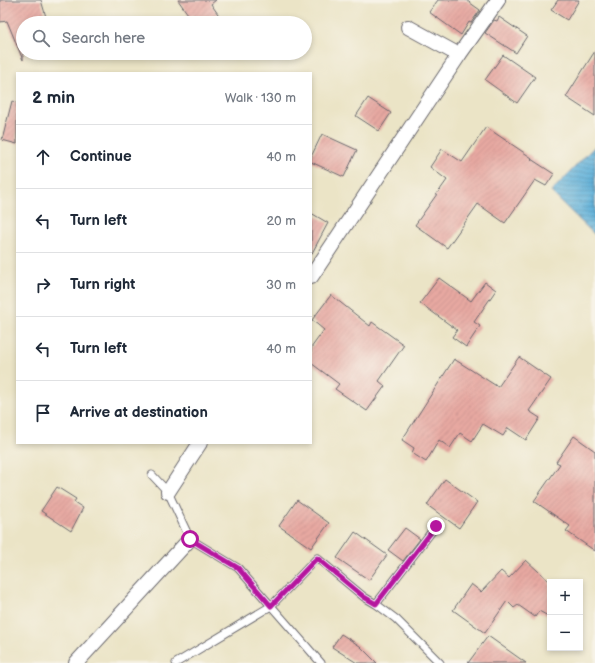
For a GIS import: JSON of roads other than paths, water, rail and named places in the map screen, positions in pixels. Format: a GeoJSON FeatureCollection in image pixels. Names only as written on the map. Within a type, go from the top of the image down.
{"type":"FeatureCollection","features":[{"type":"Feature","properties":{"kind":"street"},"geometry":{"type":"LineString","coordinates":[[312,276],[459,55],[498,0]]}},
{"type":"Feature","properties":{"kind":"street"},"geometry":{"type":"LineString","coordinates":[[408,27],[459,55]]}},
{"type":"Feature","properties":{"kind":"street"},"geometry":{"type":"LineString","coordinates":[[168,492],[199,444]]}},
{"type":"Feature","properties":{"kind":"street"},"geometry":{"type":"LineString","coordinates":[[76,663],[190,539]]}},
{"type":"Feature","properties":{"kind":"lane"},"geometry":{"type":"LineString","coordinates":[[152,475],[168,492],[190,539],[238,568],[320,663]]}},
{"type":"Feature","properties":{"kind":"lane"},"geometry":{"type":"LineString","coordinates":[[376,604],[436,526]]}},
{"type":"Feature","properties":{"kind":"lane"},"geometry":{"type":"LineString","coordinates":[[176,663],[271,606],[317,558],[364,597],[396,619],[440,663]]}},
{"type":"Feature","properties":{"kind":"water"},"geometry":{"type":"Polygon","coordinates":[[[595,146],[595,235],[551,192],[595,146]]]}}]}
